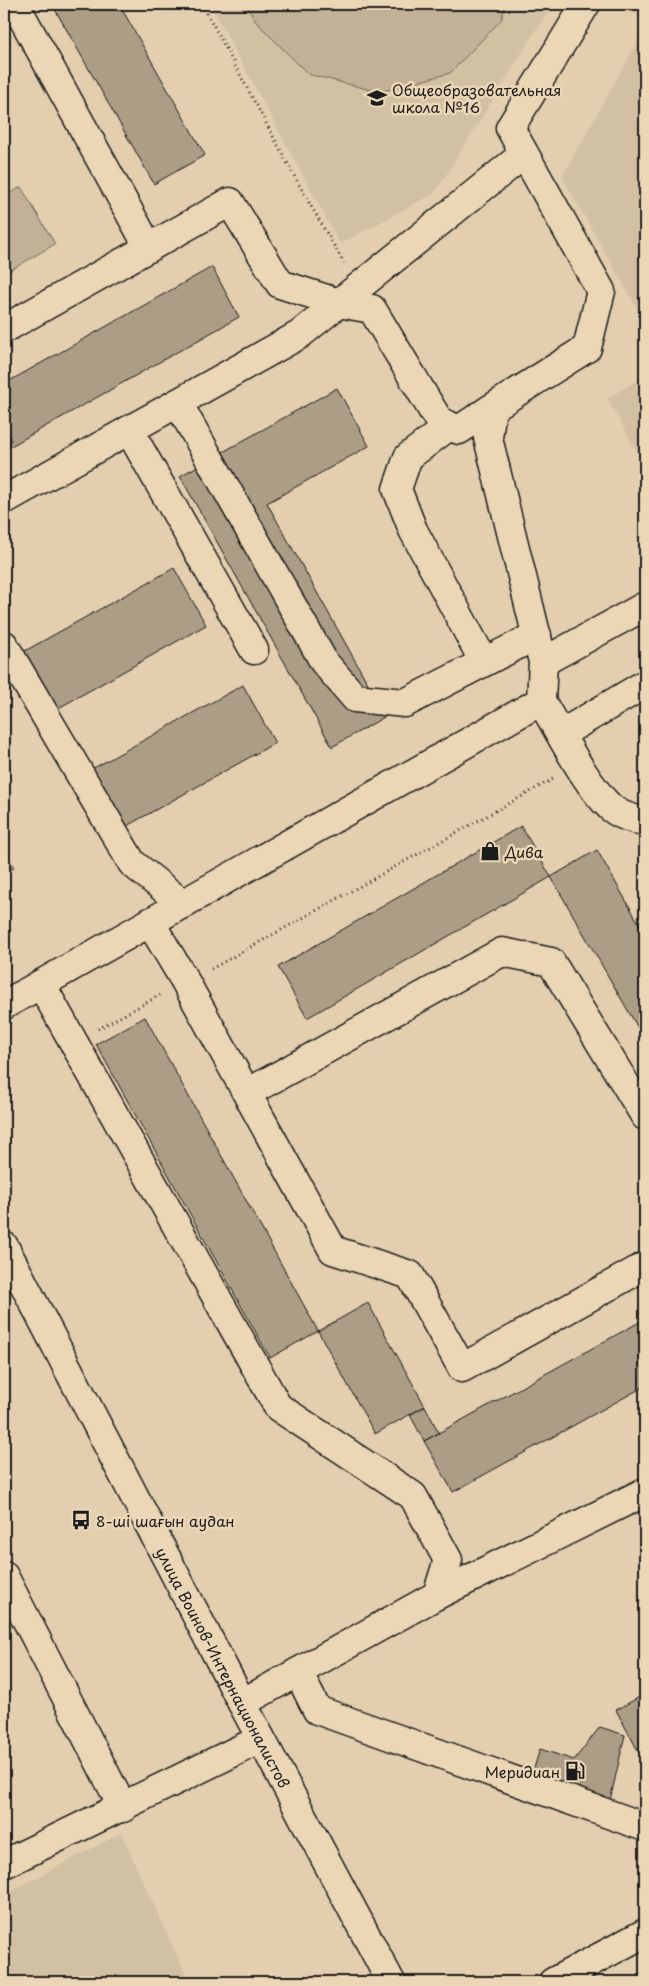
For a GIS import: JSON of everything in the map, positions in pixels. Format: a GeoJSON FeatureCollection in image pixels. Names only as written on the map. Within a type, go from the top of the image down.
{"type":"FeatureCollection","features":[{"type":"Feature","properties":{"kind":"street"},"geometry":{"type":"LineString","coordinates":[[15,4],[149,248]]}},
{"type":"Feature","properties":{"kind":"street"},"geometry":{"type":"LineString","coordinates":[[4,329],[230,202],[280,284],[349,295],[372,309],[439,421],[459,430],[587,348],[600,291],[510,128],[586,4]]}},
{"type":"Feature","properties":{"kind":"street"},"geometry":{"type":"LineString","coordinates":[[4,500],[299,335],[524,154]]}},
{"type":"Feature","properties":{"kind":"street"},"geometry":{"type":"LineString","coordinates":[[178,403],[324,662],[356,698],[405,703],[537,635]]}},
{"type":"Feature","properties":{"kind":"street"},"geometry":{"type":"LineString","coordinates":[[492,408],[488,438],[543,662],[541,701],[590,782],[611,808],[636,820],[645,821]]}},
{"type":"Feature","properties":{"kind":"street"},"geometry":{"type":"LineString","coordinates":[[449,426],[408,457],[397,489],[413,530],[484,662]]}},
{"type":"Feature","properties":{"kind":"street"},"geometry":{"type":"LineString","coordinates":[[129,430],[254,650]]}},
{"type":"Feature","properties":{"kind":"street"},"geometry":{"type":"LineString","coordinates":[[543,662],[645,606]]}},
{"type":"Feature","properties":{"kind":"street"},"geometry":{"type":"LineString","coordinates":[[4,644],[132,863],[183,904]]}},
{"type":"Feature","properties":{"kind":"street"},"geometry":{"type":"LineString","coordinates":[[561,734],[645,684]]}},
{"type":"Feature","properties":{"kind":"street"},"geometry":{"type":"LineString","coordinates":[[4,1005],[541,701]]}},
{"type":"Feature","properties":{"kind":"street"},"geometry":{"type":"LineString","coordinates":[[150,922],[185,981],[333,1250],[410,1275],[462,1368],[645,1266]]}},
{"type":"Feature","properties":{"kind":"street"},"geometry":{"type":"LineString","coordinates":[[247,1093],[502,952],[551,962],[645,1116]]}},
{"type":"Feature","properties":{"kind":"street"},"geometry":{"type":"LineString","coordinates":[[41,984],[278,1407],[413,1496],[448,1560],[437,1595]]}},
{"type":"Feature","properties":{"kind":"street","name":"улица Воинов-Интернационалистов"},"geometry":{"type":"LineString","coordinates":[[4,1246],[261,1740],[391,1982]]}},
{"type":"Feature","properties":{"kind":"street"},"geometry":{"type":"LineString","coordinates":[[242,1703],[437,1595],[645,1492]]}},
{"type":"Feature","properties":{"kind":"street"},"geometry":{"type":"LineString","coordinates":[[4,1576],[123,1808]]}},
{"type":"Feature","properties":{"kind":"street"},"geometry":{"type":"LineString","coordinates":[[298,1672],[317,1710],[645,1827]]}},
{"type":"Feature","properties":{"kind":"street"},"geometry":{"type":"LineString","coordinates":[[4,1864],[261,1740]]}},
{"type":"Feature","properties":{"kind":"street"},"geometry":{"type":"LineString","coordinates":[[553,1982],[645,1932]]}},
{"type":"Feature","properties":{"kind":"path"},"geometry":{"type":"LineString","coordinates":[[202,4],[303,192],[349,295]]}},
{"type":"Feature","properties":{"kind":"path"},"geometry":{"type":"LineString","coordinates":[[73,1041],[216,966],[579,764]]}},
{"type":"Feature","properties":{"kind":"shaded area","name":"Общеобразовательная школа №16"},"geometry":{"type":"Polygon","coordinates":[[[210,4],[552,4],[435,193],[340,244],[210,4]]]}},
{"type":"Feature","properties":{"kind":"shaded area"},"geometry":{"type":"Polygon","coordinates":[[[246,4],[506,4],[501,20],[450,73],[379,92],[308,74],[256,22],[246,4]]]}},
{"type":"Feature","properties":{"kind":"shaded area"},"geometry":{"type":"Polygon","coordinates":[[[645,28],[645,322],[562,177],[645,28]]]}},
{"type":"Feature","properties":{"kind":"shaded area"},"geometry":{"type":"Polygon","coordinates":[[[21,187],[55,244],[4,274],[4,197],[21,187]]]}},
{"type":"Feature","properties":{"kind":"shaded area"},"geometry":{"type":"Polygon","coordinates":[[[645,376],[645,466],[607,398],[645,376]]]}},
{"type":"Feature","properties":{"kind":"shaded area"},"geometry":{"type":"Polygon","coordinates":[[[121,1833],[189,1982],[4,1982],[4,1895],[121,1833]]]}},
{"type":"Feature","properties":{"kind":"building"},"geometry":{"type":"Polygon","coordinates":[[[52,4],[119,4],[205,155],[154,184],[52,4]]]}},
{"type":"Feature","properties":{"kind":"building"},"geometry":{"type":"Polygon","coordinates":[[[212,267],[239,317],[4,450],[4,384],[212,267]]]}},
{"type":"Feature","properties":{"kind":"building"},"geometry":{"type":"Polygon","coordinates":[[[337,388],[369,446],[267,503],[386,716],[332,747],[180,476],[337,388]]]}},
{"type":"Feature","properties":{"kind":"building"},"geometry":{"type":"Polygon","coordinates":[[[174,568],[206,625],[55,710],[23,652],[174,568]]]}},
{"type":"Feature","properties":{"kind":"building"},"geometry":{"type":"Polygon","coordinates":[[[243,685],[275,743],[125,827],[92,769],[243,685]]]}},
{"type":"Feature","properties":{"kind":"building"},"geometry":{"type":"Polygon","coordinates":[[[521,826],[551,877],[307,1018],[278,967],[521,826]]]}},
{"type":"Feature","properties":{"kind":"building"},"geometry":{"type":"Polygon","coordinates":[[[4,850],[14,868],[4,873],[4,850]]]}},
{"type":"Feature","properties":{"kind":"building"},"geometry":{"type":"Polygon","coordinates":[[[597,850],[645,934],[645,1040],[551,877],[597,850]]]}},
{"type":"Feature","properties":{"kind":"building"},"geometry":{"type":"Polygon","coordinates":[[[145,1017],[318,1331],[270,1358],[96,1044],[145,1017]]]}},
{"type":"Feature","properties":{"kind":"building"},"geometry":{"type":"Polygon","coordinates":[[[368,1303],[425,1406],[375,1434],[318,1331],[368,1303]]]}},
{"type":"Feature","properties":{"kind":"building"},"geometry":{"type":"Polygon","coordinates":[[[645,1319],[645,1386],[453,1492],[424,1441],[645,1319]]]}},
{"type":"Feature","properties":{"kind":"building"},"geometry":{"type":"Polygon","coordinates":[[[425,1406],[439,1433],[424,1441],[410,1415],[425,1406]]]}},
{"type":"Feature","properties":{"kind":"building"},"geometry":{"type":"Polygon","coordinates":[[[645,1694],[645,1758],[643,1760],[616,1710],[645,1694]]]}},
{"type":"Feature","properties":{"kind":"building","name":"Меридиан"},"geometry":{"type":"Polygon","coordinates":[[[600,1727],[625,1735],[609,1805],[530,1781],[540,1749],[574,1760],[600,1727]]]}},
{"type":"Feature","properties":{"kind":"place","name":"Общеобразовательная школа №16"},"geometry":{"type":"Point","coordinates":[377,98]}},
{"type":"Feature","properties":{"kind":"place","name":"Дива"},"geometry":{"type":"Point","coordinates":[490,851]}},
{"type":"Feature","properties":{"kind":"place","name":"8-ші шағын аудан"},"geometry":{"type":"Point","coordinates":[81,1520]}},
{"type":"Feature","properties":{"kind":"place","name":"Меридиан"},"geometry":{"type":"Point","coordinates":[575,1771]}}]}
